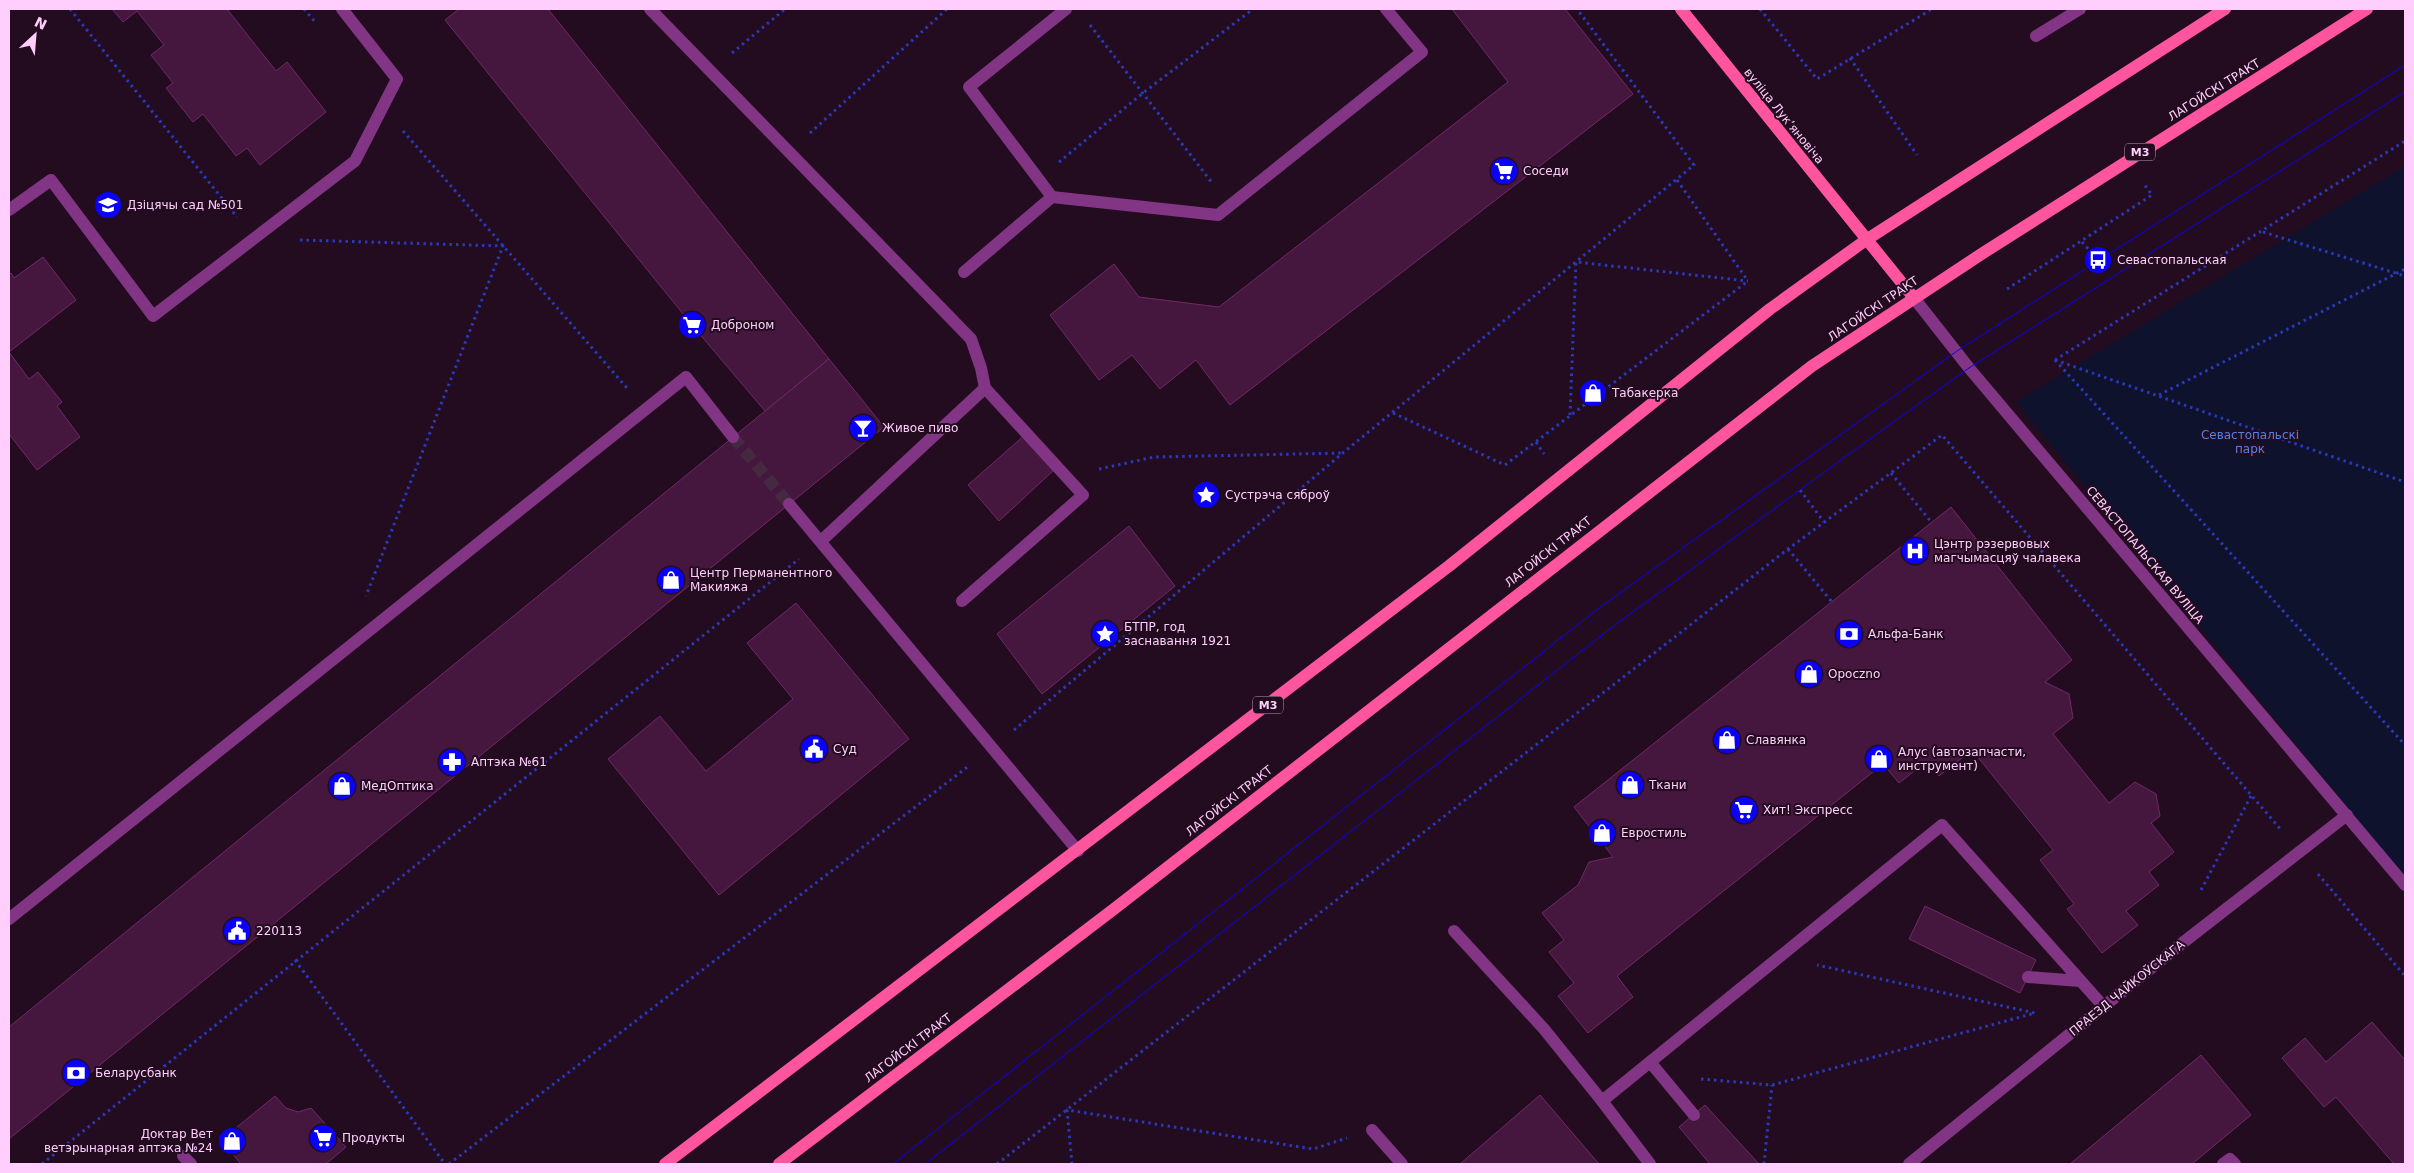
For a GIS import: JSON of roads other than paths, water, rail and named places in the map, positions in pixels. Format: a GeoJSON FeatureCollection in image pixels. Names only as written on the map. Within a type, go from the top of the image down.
{"type":"FeatureCollection","features":[{"type":"Feature","properties":{"kind":"main road","name":"вуліца Лукʼяновіча"},"geometry":{"type":"LineString","coordinates":[[1681,9],[1866,240]]}},
{"type":"Feature","properties":{"kind":"main road","name":"М3"},"geometry":{"type":"LineString","coordinates":[[665,1164],[1078,851],[1449,566],[1770,309],[1866,240],[2225,9]]}},
{"type":"Feature","properties":{"kind":"main road","name":"ЛАГОЙСКІ ТРАКТ"},"geometry":{"type":"LineString","coordinates":[[779,1164],[1106,915],[1804,372],[1914,298],[2368,9]]}},
{"type":"Feature","properties":{"kind":"main road","name":"СЕВАСТОПАЛЬСКАЯ ВУЛІЦА"},"geometry":{"type":"LineString","coordinates":[[1866,240],[1914,298]]}},
{"type":"Feature","properties":{"kind":"street"},"geometry":{"type":"LineString","coordinates":[[9,210],[51,180],[153,316],[355,161],[397,79],[342,9]]}},
{"type":"Feature","properties":{"kind":"street"},"geometry":{"type":"LineString","coordinates":[[650,9],[971,339],[982,368],[985,388],[1083,494],[962,601]]}},
{"type":"Feature","properties":{"kind":"street"},"geometry":{"type":"LineString","coordinates":[[1066,9],[969,87],[1052,196],[1218,215],[1422,52],[1386,9]]}},
{"type":"Feature","properties":{"kind":"street"},"geometry":{"type":"LineString","coordinates":[[2036,36],[2080,9]]}},
{"type":"Feature","properties":{"kind":"street"},"geometry":{"type":"LineString","coordinates":[[964,272],[1052,196]]}},
{"type":"Feature","properties":{"kind":"street","name":"СЕВАСТОПАЛЬСКАЯ ВУЛІЦА"},"geometry":{"type":"LineString","coordinates":[[1914,298],[1970,368],[2405,885]]}},
{"type":"Feature","properties":{"kind":"street"},"geometry":{"type":"LineString","coordinates":[[9,919],[686,377],[733,437]]}},
{"type":"Feature","properties":{"kind":"street"},"geometry":{"type":"LineString","coordinates":[[821,541],[985,388]]}},
{"type":"Feature","properties":{"kind":"street"},"geometry":{"type":"LineString","coordinates":[[789,504],[1078,851]]}},
{"type":"Feature","properties":{"kind":"street","name":"ПРАЕЗД ЧАЙКОЎСКАГА"},"geometry":{"type":"LineString","coordinates":[[1909,1164],[2176,948],[2301,853],[2347,815]]}},
{"type":"Feature","properties":{"kind":"street"},"geometry":{"type":"LineString","coordinates":[[1602,1102],[1942,825],[2104,1007]]}},
{"type":"Feature","properties":{"kind":"street"},"geometry":{"type":"LineString","coordinates":[[1454,931],[1544,1029],[1650,1164]]}},
{"type":"Feature","properties":{"kind":"street"},"geometry":{"type":"LineString","coordinates":[[2028,977],[2080,981]]}},
{"type":"Feature","properties":{"kind":"street"},"geometry":{"type":"LineString","coordinates":[[1650,1062],[1664,1076],[1694,1115]]}},
{"type":"Feature","properties":{"kind":"street"},"geometry":{"type":"LineString","coordinates":[[1372,1130],[1402,1164]]}},
{"type":"Feature","properties":{"kind":"street"},"geometry":{"type":"LineString","coordinates":[[2223,1164],[2230,1159],[2235,1164]]}},
{"type":"Feature","properties":{"kind":"tunnel"},"geometry":{"type":"LineString","coordinates":[[733,437],[789,504]]}},
{"type":"Feature","properties":{"kind":"tram line"},"geometry":{"type":"LineString","coordinates":[[893,1164],[1599,608],[1957,351],[2405,65]]}},
{"type":"Feature","properties":{"kind":"tram line"},"geometry":{"type":"LineString","coordinates":[[925,1164],[1615,625],[1867,441],[1969,368],[2405,92]]}},
{"type":"Feature","properties":{"kind":"place","name":"Соседи"},"geometry":{"type":"Point","coordinates":[1504,171]}},
{"type":"Feature","properties":{"kind":"place","name":"Дзіцячы сад №501"},"geometry":{"type":"Point","coordinates":[108,205]}},
{"type":"Feature","properties":{"kind":"place","name":"Севастопальская"},"geometry":{"type":"Point","coordinates":[2098,260]}},
{"type":"Feature","properties":{"kind":"place","name":"Доброном"},"geometry":{"type":"Point","coordinates":[692,325]}},
{"type":"Feature","properties":{"kind":"place","name":"Табакерка"},"geometry":{"type":"Point","coordinates":[1593,393]}},
{"type":"Feature","properties":{"kind":"place","name":"Живое пиво"},"geometry":{"type":"Point","coordinates":[863,428]}},
{"type":"Feature","properties":{"kind":"place","name":"Сустрэча сяброў"},"geometry":{"type":"Point","coordinates":[1206,495]}},
{"type":"Feature","properties":{"kind":"place","name":"Цэнтр рэзервовых магчымасцяў чалавека"},"geometry":{"type":"Point","coordinates":[1915,551]}},
{"type":"Feature","properties":{"kind":"place","name":"Центр Перманентного Макияжа"},"geometry":{"type":"Point","coordinates":[671,580]}},
{"type":"Feature","properties":{"kind":"place","name":"БТПР, год заснавання 1921"},"geometry":{"type":"Point","coordinates":[1105,634]}},
{"type":"Feature","properties":{"kind":"place","name":"Альфа-Банк"},"geometry":{"type":"Point","coordinates":[1849,634]}},
{"type":"Feature","properties":{"kind":"place","name":"Opoczno"},"geometry":{"type":"Point","coordinates":[1809,674]}},
{"type":"Feature","properties":{"kind":"place","name":"Славянка"},"geometry":{"type":"Point","coordinates":[1727,740]}},
{"type":"Feature","properties":{"kind":"place","name":"Суд"},"geometry":{"type":"Point","coordinates":[814,749]}},
{"type":"Feature","properties":{"kind":"place","name":"Алус (автозапчасти, инструмент)"},"geometry":{"type":"Point","coordinates":[1879,759]}},
{"type":"Feature","properties":{"kind":"place","name":"Аптэка №61"},"geometry":{"type":"Point","coordinates":[452,762]}},
{"type":"Feature","properties":{"kind":"place","name":"Ткани"},"geometry":{"type":"Point","coordinates":[1630,785]}},
{"type":"Feature","properties":{"kind":"place","name":"МедОптика"},"geometry":{"type":"Point","coordinates":[342,786]}},
{"type":"Feature","properties":{"kind":"place","name":"Хит! Экспресс"},"geometry":{"type":"Point","coordinates":[1744,810]}},
{"type":"Feature","properties":{"kind":"place","name":"Евростиль"},"geometry":{"type":"Point","coordinates":[1602,833]}},
{"type":"Feature","properties":{"kind":"place","name":"220113"},"geometry":{"type":"Point","coordinates":[237,931]}},
{"type":"Feature","properties":{"kind":"place","name":"Беларусбанк"},"geometry":{"type":"Point","coordinates":[76,1073]}},
{"type":"Feature","properties":{"kind":"place","name":"Продукты"},"geometry":{"type":"Point","coordinates":[323,1138]}},
{"type":"Feature","properties":{"kind":"place","name":"Доктар Вет ветэрынарная аптэка №24"},"geometry":{"type":"Point","coordinates":[232,1141]}},
{"type":"Feature","properties":{"kind":"park label","name":"Севастопальскі парк"},"geometry":{"type":"Point","coordinates":[2250,442]}}]}
